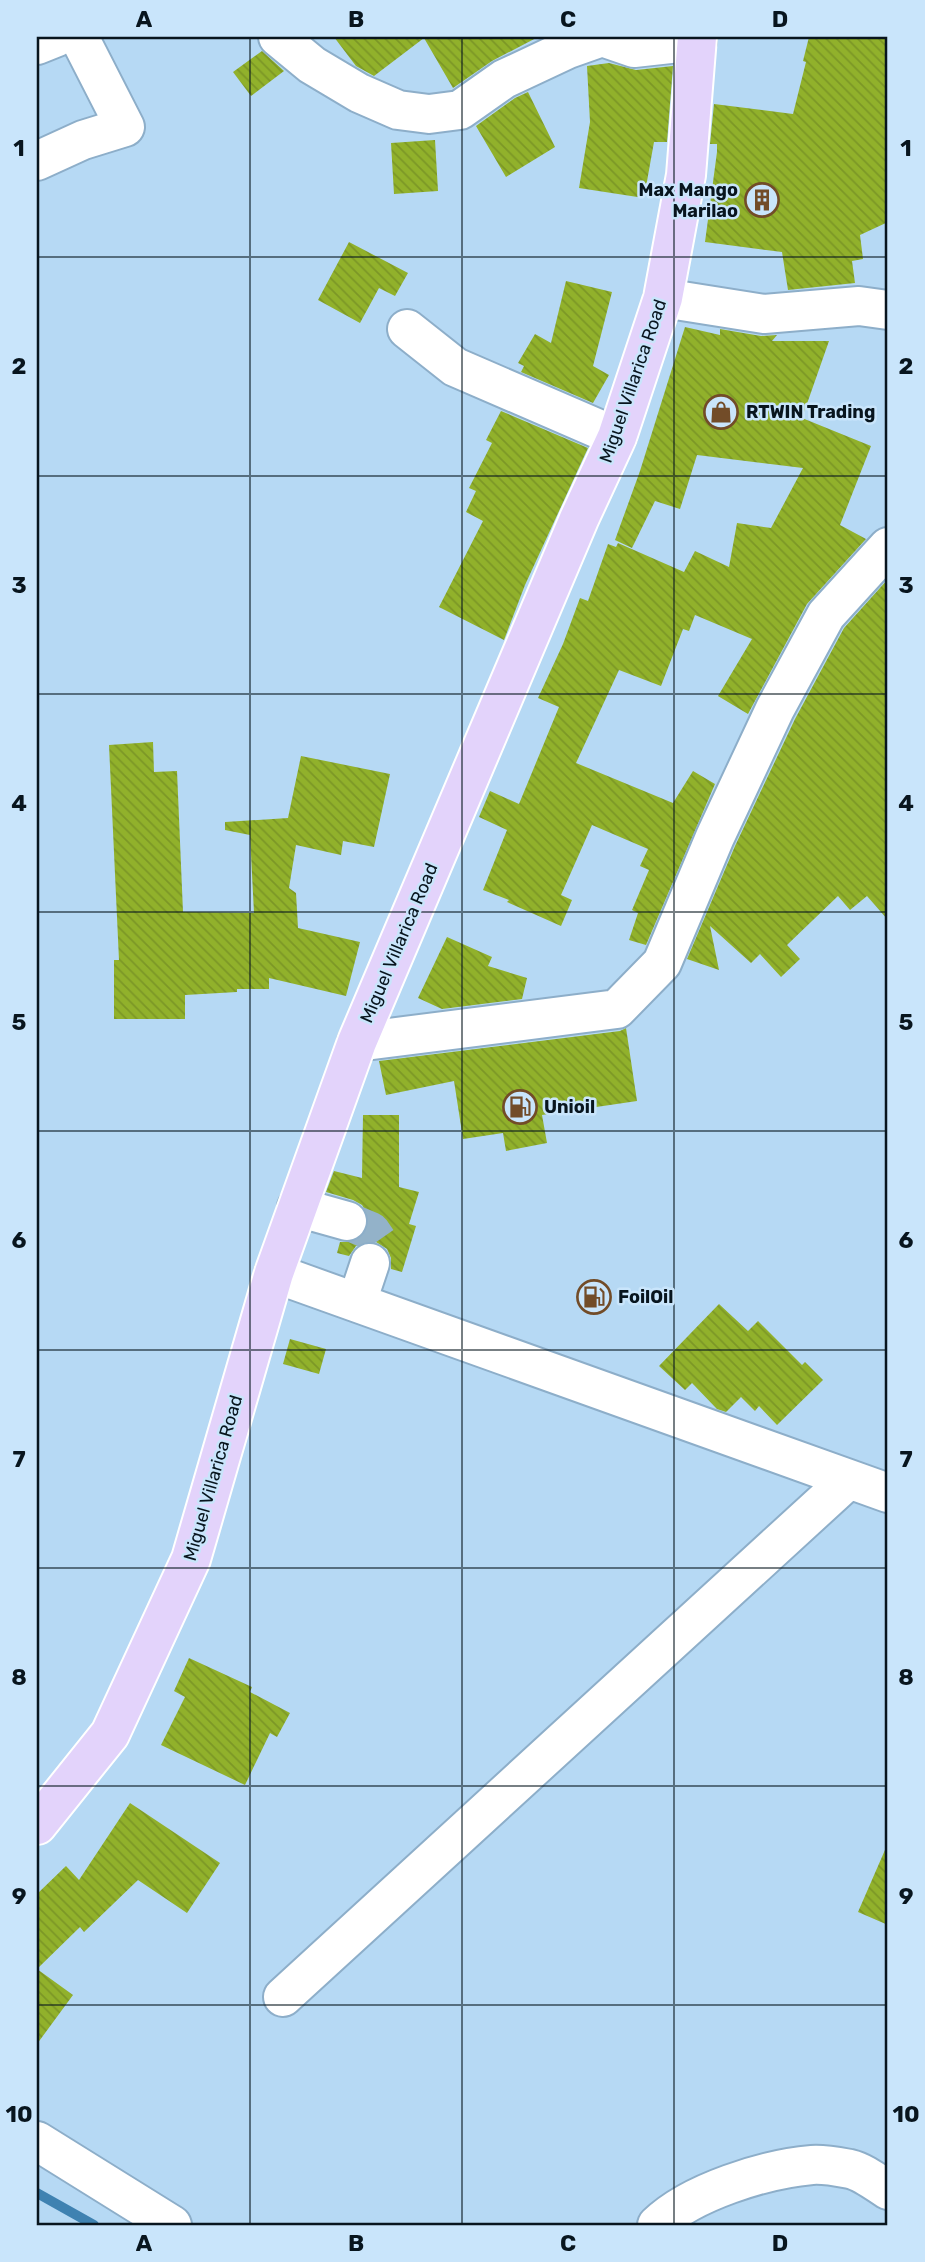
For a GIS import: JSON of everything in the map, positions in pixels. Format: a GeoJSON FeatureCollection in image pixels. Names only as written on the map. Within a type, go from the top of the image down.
{"type":"FeatureCollection","features":[{"type":"Feature","properties":{"kind":"main road","name":"Miguel Villarica Road"},"geometry":{"type":"LineString","coordinates":[[37,1825],[110,1734],[191,1559],[274,1273],[357,1042],[579,519],[617,437],[663,298],[686,175],[697,39]]}},
{"type":"Feature","properties":{"kind":"street"},"geometry":{"type":"LineString","coordinates":[[37,46],[57,37]]}},
{"type":"Feature","properties":{"kind":"street"},"geometry":{"type":"LineString","coordinates":[[37,161],[83,140],[125,127],[79,37]]}},
{"type":"Feature","properties":{"kind":"street"},"geometry":{"type":"LineString","coordinates":[[278,37],[312,65],[359,93],[398,110],[429,114],[460,110],[504,79],[568,49],[602,37],[634,48],[697,39]]}},
{"type":"Feature","properties":{"kind":"street"},"geometry":{"type":"LineString","coordinates":[[663,298],[764,314],[859,306],[888,310]]}},
{"type":"Feature","properties":{"kind":"street"},"geometry":{"type":"LineString","coordinates":[[407,329],[455,367],[617,437]]}},
{"type":"Feature","properties":{"kind":"street"},"geometry":{"type":"LineString","coordinates":[[357,1042],[617,1009],[662,963],[726,813],[775,709],[825,615],[888,547]]}},
{"type":"Feature","properties":{"kind":"street"},"geometry":{"type":"LineString","coordinates":[[297,1207],[347,1221]]}},
{"type":"Feature","properties":{"kind":"street"},"geometry":{"type":"LineString","coordinates":[[357,1302],[370,1263]]}},
{"type":"Feature","properties":{"kind":"street"},"geometry":{"type":"LineString","coordinates":[[274,1273],[888,1493]]}},
{"type":"Feature","properties":{"kind":"street"},"geometry":{"type":"LineString","coordinates":[[283,1997],[849,1479]]}},
{"type":"Feature","properties":{"kind":"street"},"geometry":{"type":"LineString","coordinates":[[37,2141],[172,2225]]}},
{"type":"Feature","properties":{"kind":"street"},"geometry":{"type":"LineString","coordinates":[[657,2225],[665,2217],[708,2192],[781,2170],[815,2164],[853,2170],[888,2190]]}},
{"type":"Feature","properties":{"kind":"building"},"geometry":{"type":"Polygon","coordinates":[[[334,37],[538,37],[492,61],[453,88],[424,38],[374,76],[356,66],[334,37]]]}},
{"type":"Feature","properties":{"kind":"building"},"geometry":{"type":"Polygon","coordinates":[[[809,37],[888,37],[888,222],[860,235],[863,259],[852,261],[855,283],[788,290],[782,252],[705,242],[717,152],[717,144],[710,144],[714,104],[793,114],[806,62],[803,61],[809,37]]]}},
{"type":"Feature","properties":{"kind":"building"},"geometry":{"type":"Polygon","coordinates":[[[262,51],[284,71],[251,96],[233,72],[262,51]]]}},
{"type":"Feature","properties":{"kind":"building"},"geometry":{"type":"Polygon","coordinates":[[[609,63],[636,70],[673,66],[667,142],[654,142],[644,198],[579,188],[590,122],[587,66],[609,63]]]}},
{"type":"Feature","properties":{"kind":"building"},"geometry":{"type":"Polygon","coordinates":[[[528,92],[555,147],[506,177],[476,126],[528,92]]]}},
{"type":"Feature","properties":{"kind":"building"},"geometry":{"type":"Polygon","coordinates":[[[435,140],[438,191],[394,194],[391,143],[435,140]]]}},
{"type":"Feature","properties":{"kind":"building"},"geometry":{"type":"Polygon","coordinates":[[[349,242],[408,273],[395,296],[379,288],[360,323],[318,300],[349,242]]]}},
{"type":"Feature","properties":{"kind":"building"},"geometry":{"type":"Polygon","coordinates":[[[566,281],[612,292],[593,366],[609,375],[593,403],[521,372],[524,366],[518,363],[535,334],[551,343],[566,281]]]}},
{"type":"Feature","properties":{"kind":"building"},"geometry":{"type":"Polygon","coordinates":[[[685,327],[720,335],[720,329],[761,336],[777,335],[772,341],[829,341],[802,418],[871,446],[840,525],[866,539],[807,604],[748,714],[718,696],[752,639],[695,615],[689,631],[683,629],[661,686],[619,670],[576,763],[673,803],[693,771],[715,784],[646,945],[629,940],[638,913],[632,910],[649,870],[640,866],[648,849],[592,825],[561,895],[572,900],[561,926],[483,890],[507,830],[479,817],[490,791],[519,804],[559,707],[538,698],[563,644],[580,598],[588,601],[608,544],[616,547],[618,543],[684,572],[695,551],[729,567],[737,523],[771,528],[803,468],[697,455],[680,509],[655,501],[632,548],[615,540],[640,471],[685,327]]]}},
{"type":"Feature","properties":{"kind":"building"},"geometry":{"type":"Polygon","coordinates":[[[501,411],[588,448],[525,585],[504,640],[439,607],[483,521],[466,512],[476,491],[469,488],[492,443],[486,440],[501,411]]]}},
{"type":"Feature","properties":{"kind":"building"},"geometry":{"type":"Polygon","coordinates":[[[888,579],[888,920],[867,896],[850,910],[838,896],[787,945],[800,959],[781,977],[760,954],[751,963],[710,926],[719,970],[687,959],[735,846],[795,719],[844,628],[888,579]]]}},
{"type":"Feature","properties":{"kind":"building"},"geometry":{"type":"Polygon","coordinates":[[[153,742],[154,772],[177,771],[183,912],[254,913],[250,835],[225,830],[225,822],[288,818],[301,756],[390,774],[374,847],[343,841],[341,855],[296,845],[289,888],[296,893],[298,928],[360,942],[346,996],[269,978],[269,989],[237,989],[237,992],[185,995],[185,1019],[114,1019],[114,960],[119,960],[109,745],[153,742]]]}},
{"type":"Feature","properties":{"kind":"building"},"geometry":{"type":"Polygon","coordinates":[[[447,937],[492,957],[488,966],[527,978],[522,999],[442,1009],[418,998],[447,937]]]}},
{"type":"Feature","properties":{"kind":"building"},"geometry":{"type":"Polygon","coordinates":[[[626,1028],[637,1101],[542,1115],[547,1143],[506,1151],[503,1133],[463,1139],[454,1081],[386,1095],[379,1061],[620,1031],[626,1028]]]}},
{"type":"Feature","properties":{"kind":"building"},"geometry":{"type":"Polygon","coordinates":[[[363,1115],[399,1115],[399,1187],[419,1192],[409,1224],[416,1226],[402,1272],[391,1269],[391,1258],[387,1249],[376,1242],[356,1246],[349,1256],[337,1253],[340,1242],[352,1242],[362,1237],[368,1226],[368,1215],[362,1205],[326,1192],[334,1171],[362,1178],[363,1115]]]}},
{"type":"Feature","properties":{"kind":"building"},"geometry":{"type":"Polygon","coordinates":[[[719,1304],[748,1331],[758,1321],[802,1365],[805,1362],[823,1380],[777,1425],[759,1406],[755,1411],[741,1397],[726,1412],[717,1409],[692,1383],[685,1390],[659,1366],[719,1304]]]}},
{"type":"Feature","properties":{"kind":"building"},"geometry":{"type":"Polygon","coordinates":[[[290,1339],[326,1349],[319,1374],[283,1364],[290,1339]]]}},
{"type":"Feature","properties":{"kind":"building"},"geometry":{"type":"Polygon","coordinates":[[[189,1658],[252,1687],[250,1692],[290,1713],[277,1737],[270,1733],[245,1785],[161,1745],[185,1697],[174,1691],[189,1658]]]}},
{"type":"Feature","properties":{"kind":"building"},"geometry":{"type":"Polygon","coordinates":[[[130,1803],[220,1863],[187,1913],[138,1880],[84,1932],[80,1927],[37,1969],[37,1894],[66,1866],[79,1880],[130,1803]]]}},
{"type":"Feature","properties":{"kind":"building"},"geometry":{"type":"Polygon","coordinates":[[[888,1843],[888,1925],[858,1912],[888,1843]]]}},
{"type":"Feature","properties":{"kind":"building"},"geometry":{"type":"Polygon","coordinates":[[[37,1969],[73,1995],[37,2044],[37,1969]]]}},
{"type":"Feature","properties":{"kind":"waterway"},"geometry":{"type":"LineString","coordinates":[[37,2193],[94,2225]]}},
{"type":"Feature","properties":{"kind":"tunnel"},"geometry":{"type":"LineString","coordinates":[[347,1221],[371,1231],[378,1241],[370,1263]]}},
{"type":"Feature","properties":{"kind":"place","name":"Max Mango Marilao"},"geometry":{"type":"Point","coordinates":[762,200]}},
{"type":"Feature","properties":{"kind":"place","name":"RTWIN Trading"},"geometry":{"type":"Point","coordinates":[721,412]}},
{"type":"Feature","properties":{"kind":"place","name":"Unioil"},"geometry":{"type":"Point","coordinates":[520,1107]}},
{"type":"Feature","properties":{"kind":"place","name":"FoilOil"},"geometry":{"type":"Point","coordinates":[594,1297]}}]}
